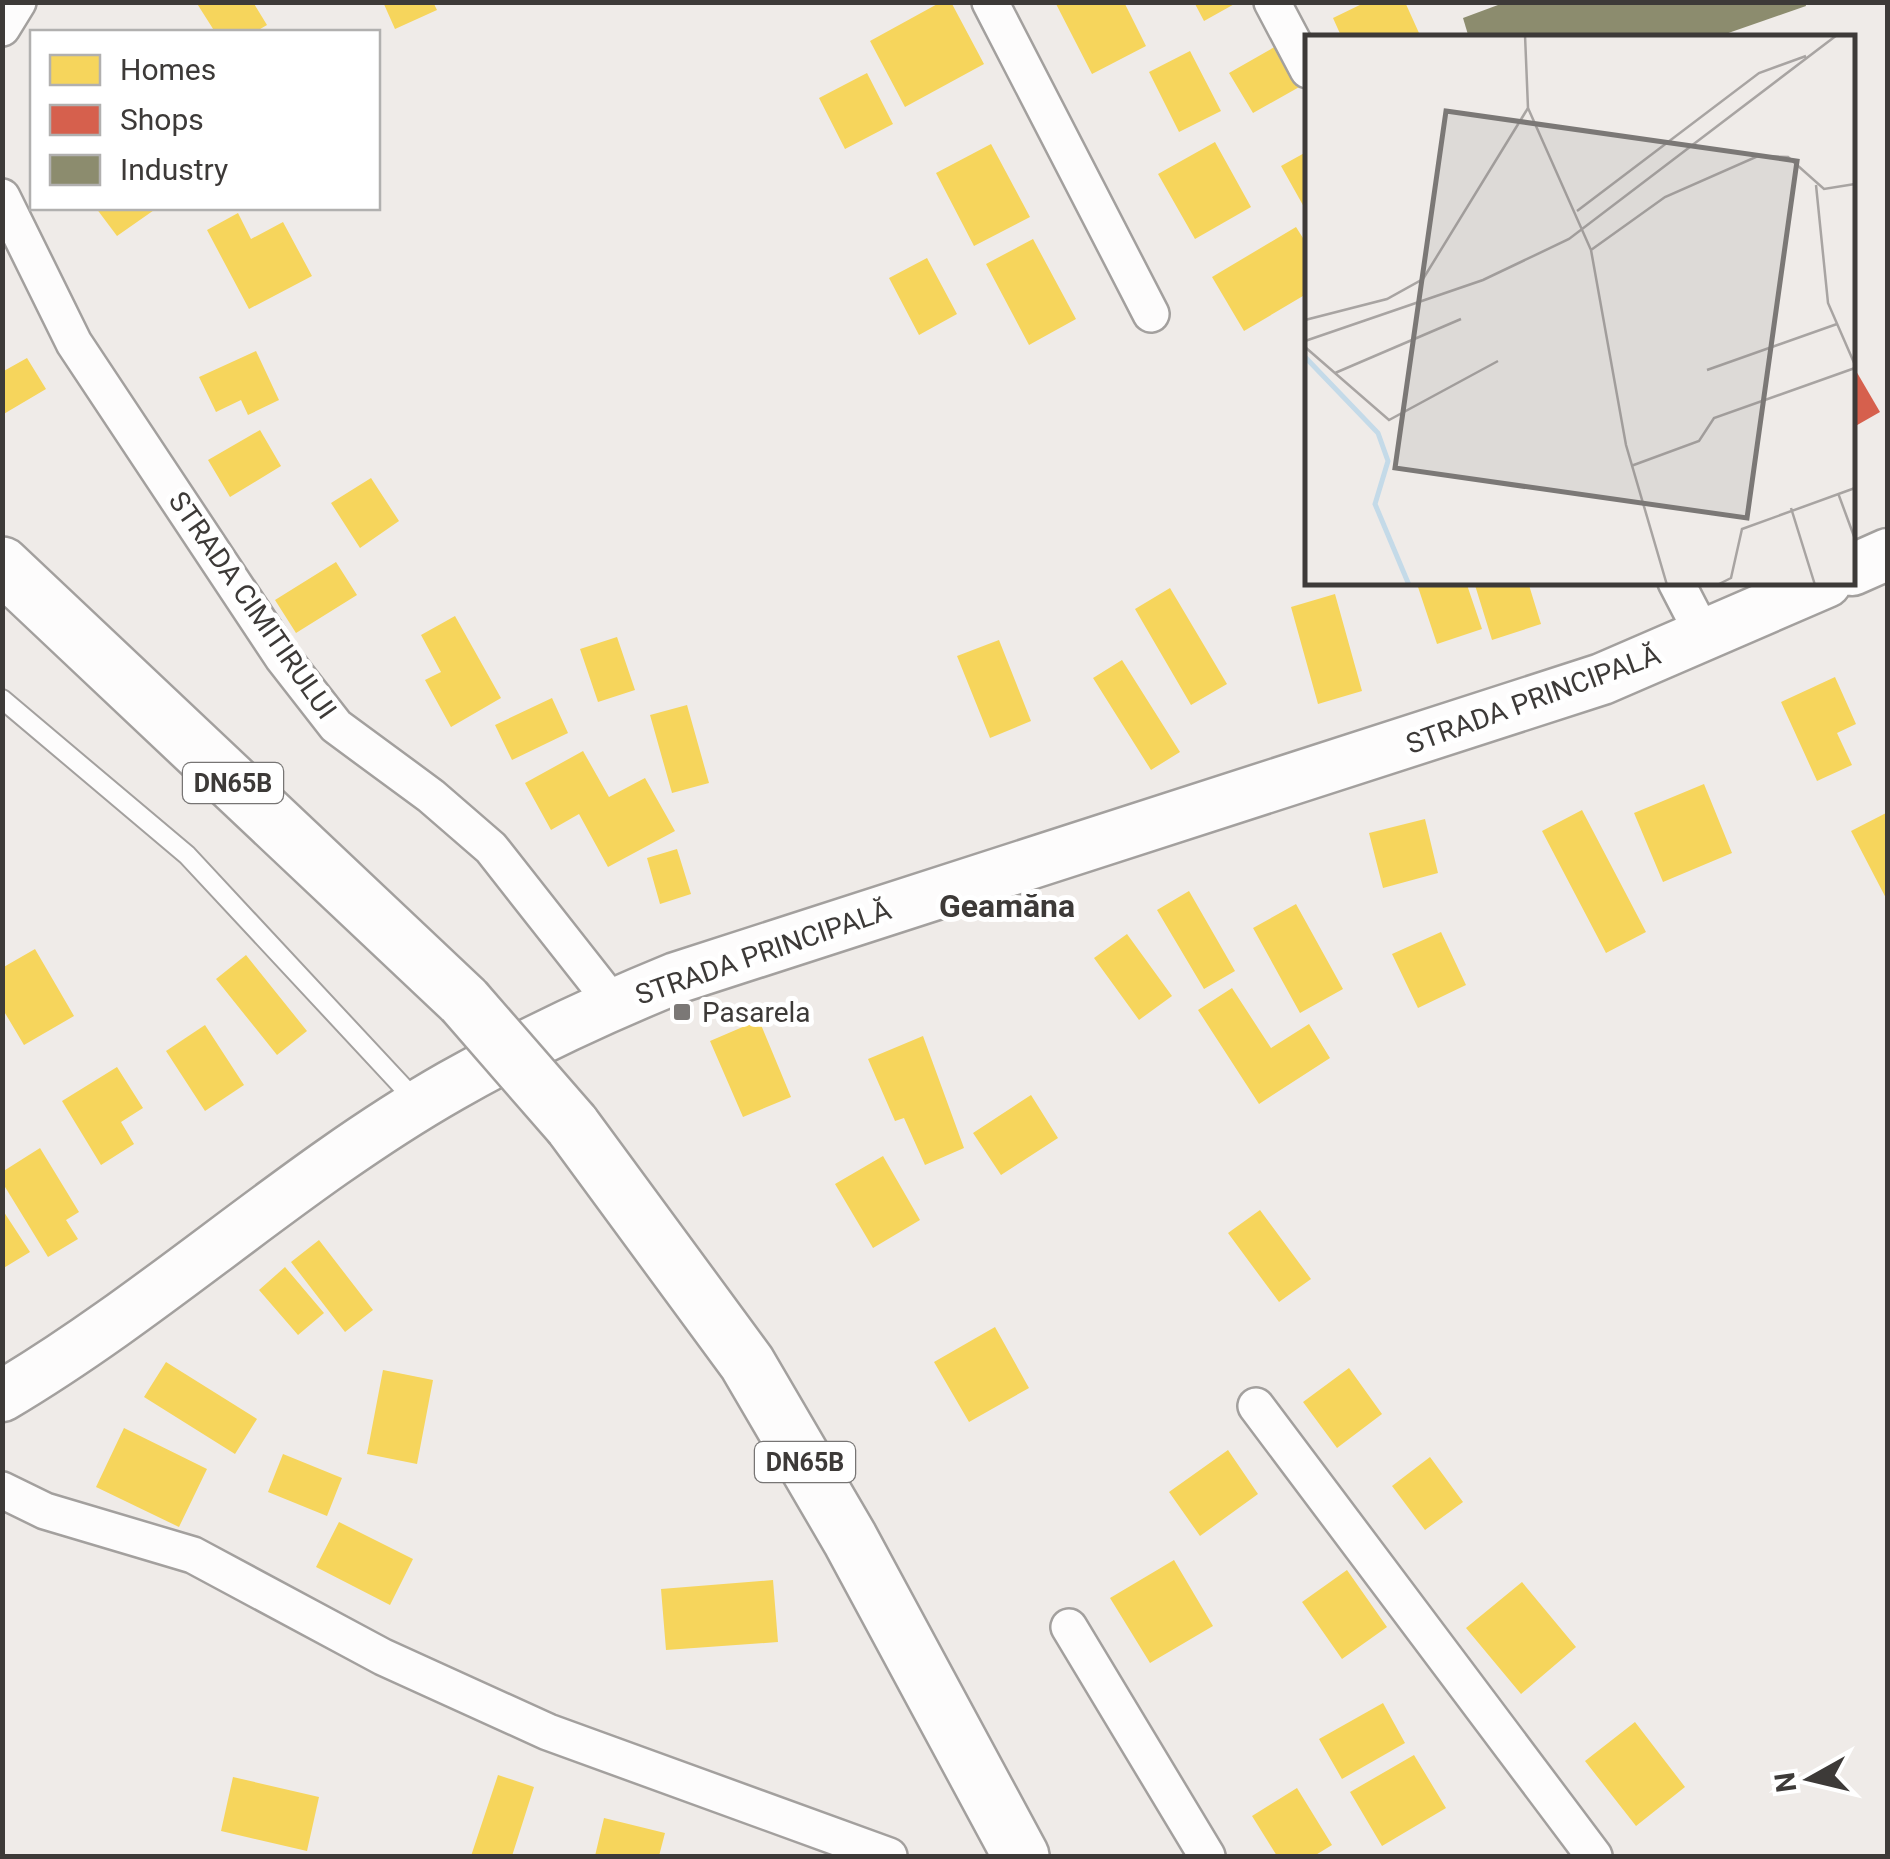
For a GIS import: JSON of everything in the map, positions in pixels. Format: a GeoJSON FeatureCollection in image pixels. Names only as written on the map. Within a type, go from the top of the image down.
{"type":"FeatureCollection","features":[{"type":"Feature","properties":{"kind":"main road"},"geometry":{"type":"LineString","coordinates":[[1855,569],[1888,554]]}},
{"type":"Feature","properties":{"kind":"main road","name":"DN65B"},"geometry":{"type":"LineString","coordinates":[[2,565],[464,1002],[572,1124],[747,1363],[850,1539],[1021,1856]]}},
{"type":"Feature","properties":{"kind":"main road","name":"STRADA PRINCIPALĂ"},"geometry":{"type":"LineString","coordinates":[[2,1396],[76,1352],[420,1106],[613,1003],[694,972],[1602,680],[1819,585]]}},
{"type":"Feature","properties":{"kind":"street"},"geometry":{"type":"LineString","coordinates":[[2,28],[18,2]]}},
{"type":"Feature","properties":{"kind":"street"},"geometry":{"type":"LineString","coordinates":[[990,2],[1151,314]]}},
{"type":"Feature","properties":{"kind":"street"},"geometry":{"type":"LineString","coordinates":[[1272,2],[1305,64]]}},
{"type":"Feature","properties":{"kind":"street","name":"STRADA CIMITIRULUI"},"geometry":{"type":"LineString","coordinates":[[2,197],[74,343],[283,658],[336,726],[432,796],[490,848],[613,1003]]}},
{"type":"Feature","properties":{"kind":"street"},"geometry":{"type":"LineString","coordinates":[[1678,585],[1704,636]]}},
{"type":"Feature","properties":{"kind":"street"},"geometry":{"type":"LineString","coordinates":[[1256,1406],[1594,1856]]}},
{"type":"Feature","properties":{"kind":"street"},"geometry":{"type":"LineString","coordinates":[[2,1490],[44,1512],[193,1555],[383,1656],[548,1732],[889,1856]]}},
{"type":"Feature","properties":{"kind":"street"},"geometry":{"type":"LineString","coordinates":[[1069,1628],[1208,1856]]}},
{"type":"Feature","properties":{"kind":"lane"},"geometry":{"type":"LineString","coordinates":[[2,699],[187,855],[420,1106]]}},
{"type":"Feature","properties":{"kind":"building: Homes"},"geometry":{"type":"Polygon","coordinates":[[[196,2],[253,2],[267,25],[258,30],[214,30],[196,2]]]}},
{"type":"Feature","properties":{"kind":"building: Homes"},"geometry":{"type":"Polygon","coordinates":[[[383,2],[433,2],[437,10],[395,29],[383,2]]]}},
{"type":"Feature","properties":{"kind":"building: Homes"},"geometry":{"type":"Polygon","coordinates":[[[941,2],[951,2],[984,64],[905,107],[870,41],[941,2]]]}},
{"type":"Feature","properties":{"kind":"building: Homes"},"geometry":{"type":"Polygon","coordinates":[[[1055,2],[1124,2],[1146,46],[1092,74],[1055,2]]]}},
{"type":"Feature","properties":{"kind":"building: Homes"},"geometry":{"type":"Polygon","coordinates":[[[1194,2],[1238,2],[1204,21],[1194,2]]]}},
{"type":"Feature","properties":{"kind":"building: Homes"},"geometry":{"type":"Polygon","coordinates":[[[1366,2],[1405,2],[1419,33],[1341,35],[1333,18],[1366,2]]]}},
{"type":"Feature","properties":{"kind":"building: Homes"},"geometry":{"type":"Polygon","coordinates":[[[1278,45],[1301,86],[1253,113],[1229,73],[1278,45]]]}},
{"type":"Feature","properties":{"kind":"building: Homes"},"geometry":{"type":"Polygon","coordinates":[[[1190,51],[1221,111],[1179,132],[1149,72],[1190,51]]]}},
{"type":"Feature","properties":{"kind":"building: Homes"},"geometry":{"type":"Polygon","coordinates":[[[867,73],[893,124],[845,149],[819,98],[867,73]]]}},
{"type":"Feature","properties":{"kind":"building: Homes"},"geometry":{"type":"Polygon","coordinates":[[[1215,142],[1251,207],[1195,239],[1158,174],[1215,142]]]}},
{"type":"Feature","properties":{"kind":"building: Homes"},"geometry":{"type":"Polygon","coordinates":[[[991,144],[1030,217],[974,246],[936,173],[991,144]]]}},
{"type":"Feature","properties":{"kind":"building: Homes"},"geometry":{"type":"Polygon","coordinates":[[[1305,153],[1305,206],[1304,207],[1281,166],[1305,153]]]}},
{"type":"Feature","properties":{"kind":"building: Homes"},"geometry":{"type":"Polygon","coordinates":[[[98,210],[154,210],[117,236],[98,210]]]}},
{"type":"Feature","properties":{"kind":"building: Homes"},"geometry":{"type":"Polygon","coordinates":[[[238,213],[251,239],[283,222],[312,276],[249,309],[207,230],[238,213]]]}},
{"type":"Feature","properties":{"kind":"building: Homes"},"geometry":{"type":"Polygon","coordinates":[[[1296,227],[1305,241],[1305,295],[1244,331],[1212,277],[1296,227]]]}},
{"type":"Feature","properties":{"kind":"building: Homes"},"geometry":{"type":"Polygon","coordinates":[[[1033,239],[1076,319],[1029,345],[986,264],[1033,239]]]}},
{"type":"Feature","properties":{"kind":"building: Homes"},"geometry":{"type":"Polygon","coordinates":[[[927,258],[957,314],[919,335],[889,278],[927,258]]]}},
{"type":"Feature","properties":{"kind":"building: Homes"},"geometry":{"type":"Polygon","coordinates":[[[256,351],[279,400],[248,415],[241,400],[216,412],[199,377],[256,351]]]}},
{"type":"Feature","properties":{"kind":"building: Homes"},"geometry":{"type":"Polygon","coordinates":[[[27,358],[46,389],[2,415],[2,372],[27,358]]]}},
{"type":"Feature","properties":{"kind":"building: Homes"},"geometry":{"type":"Polygon","coordinates":[[[260,430],[281,466],[230,497],[208,460],[260,430]]]}},
{"type":"Feature","properties":{"kind":"building: Homes"},"geometry":{"type":"Polygon","coordinates":[[[371,478],[399,521],[360,548],[331,503],[371,478]]]}},
{"type":"Feature","properties":{"kind":"building: Homes"},"geometry":{"type":"Polygon","coordinates":[[[336,562],[357,595],[296,633],[275,600],[336,562]]]}},
{"type":"Feature","properties":{"kind":"building: Homes"},"geometry":{"type":"Polygon","coordinates":[[[1467,585],[1482,629],[1437,644],[1418,587],[1467,585]]]}},
{"type":"Feature","properties":{"kind":"building: Homes"},"geometry":{"type":"Polygon","coordinates":[[[1475,585],[1529,585],[1541,624],[1492,640],[1475,585]]]}},
{"type":"Feature","properties":{"kind":"building: Homes"},"geometry":{"type":"Polygon","coordinates":[[[1170,588],[1227,684],[1191,705],[1135,609],[1170,588]]]}},
{"type":"Feature","properties":{"kind":"building: Homes"},"geometry":{"type":"Polygon","coordinates":[[[1335,594],[1362,691],[1318,704],[1291,607],[1335,594]]]}},
{"type":"Feature","properties":{"kind":"building: Homes"},"geometry":{"type":"Polygon","coordinates":[[[455,616],[501,698],[451,727],[425,680],[441,672],[421,635],[455,616]]]}},
{"type":"Feature","properties":{"kind":"building: Homes"},"geometry":{"type":"Polygon","coordinates":[[[617,637],[635,690],[598,702],[580,649],[617,637]]]}},
{"type":"Feature","properties":{"kind":"building: Homes"},"geometry":{"type":"Polygon","coordinates":[[[999,640],[1031,721],[990,738],[957,656],[999,640]]]}},
{"type":"Feature","properties":{"kind":"building: Homes"},"geometry":{"type":"Polygon","coordinates":[[[1122,660],[1180,752],[1151,770],[1093,678],[1122,660]]]}},
{"type":"Feature","properties":{"kind":"building: Homes"},"geometry":{"type":"Polygon","coordinates":[[[1835,677],[1856,724],[1837,733],[1852,765],[1817,781],[1781,702],[1835,677]]]}},
{"type":"Feature","properties":{"kind":"building: Homes"},"geometry":{"type":"Polygon","coordinates":[[[552,698],[568,733],[512,760],[495,725],[552,698]]]}},
{"type":"Feature","properties":{"kind":"building: Homes"},"geometry":{"type":"Polygon","coordinates":[[[687,705],[709,783],[672,793],[650,715],[687,705]]]}},
{"type":"Feature","properties":{"kind":"building: Homes"},"geometry":{"type":"Polygon","coordinates":[[[583,751],[609,797],[645,778],[675,831],[608,867],[579,814],[551,830],[525,783],[583,751]]]}},
{"type":"Feature","properties":{"kind":"building: Homes"},"geometry":{"type":"Polygon","coordinates":[[[1704,784],[1732,853],[1663,882],[1634,813],[1704,784]]]}},
{"type":"Feature","properties":{"kind":"building: Homes"},"geometry":{"type":"Polygon","coordinates":[[[1582,810],[1646,932],[1606,953],[1542,831],[1582,810]]]}},
{"type":"Feature","properties":{"kind":"building: Homes"},"geometry":{"type":"Polygon","coordinates":[[[1888,812],[1888,902],[1851,831],[1888,812]]]}},
{"type":"Feature","properties":{"kind":"building: Homes"},"geometry":{"type":"Polygon","coordinates":[[[1425,819],[1438,873],[1383,888],[1369,833],[1425,819]]]}},
{"type":"Feature","properties":{"kind":"building: Homes"},"geometry":{"type":"Polygon","coordinates":[[[677,849],[691,894],[660,904],[647,858],[677,849]]]}},
{"type":"Feature","properties":{"kind":"building: Homes"},"geometry":{"type":"Polygon","coordinates":[[[1189,891],[1235,971],[1204,989],[1157,910],[1189,891]]]}},
{"type":"Feature","properties":{"kind":"building: Homes"},"geometry":{"type":"Polygon","coordinates":[[[1296,904],[1343,989],[1300,1013],[1253,928],[1296,904]]]}},
{"type":"Feature","properties":{"kind":"building: Homes"},"geometry":{"type":"Polygon","coordinates":[[[1441,932],[1466,985],[1418,1008],[1392,954],[1441,932]]]}},
{"type":"Feature","properties":{"kind":"building: Homes"},"geometry":{"type":"Polygon","coordinates":[[[1127,934],[1172,996],[1139,1020],[1094,958],[1127,934]]]}},
{"type":"Feature","properties":{"kind":"building: Homes"},"geometry":{"type":"Polygon","coordinates":[[[35,949],[74,1016],[24,1045],[2,1008],[2,968],[35,949]]]}},
{"type":"Feature","properties":{"kind":"building: Homes"},"geometry":{"type":"Polygon","coordinates":[[[246,955],[307,1031],[277,1055],[216,979],[246,955]]]}},
{"type":"Feature","properties":{"kind":"building: Homes"},"geometry":{"type":"Polygon","coordinates":[[[1232,988],[1271,1048],[1309,1024],[1330,1058],[1259,1104],[1198,1010],[1232,988]]]}},
{"type":"Feature","properties":{"kind":"building: Homes"},"geometry":{"type":"Polygon","coordinates":[[[759,1020],[791,1097],[743,1117],[710,1041],[759,1020]]]}},
{"type":"Feature","properties":{"kind":"building: Homes"},"geometry":{"type":"Polygon","coordinates":[[[205,1025],[244,1085],[205,1111],[166,1051],[205,1025]]]}},
{"type":"Feature","properties":{"kind":"building: Homes"},"geometry":{"type":"Polygon","coordinates":[[[923,1036],[964,1148],[925,1165],[904,1118],[895,1121],[868,1059],[923,1036]]]}},
{"type":"Feature","properties":{"kind":"building: Homes"},"geometry":{"type":"Polygon","coordinates":[[[117,1067],[143,1108],[121,1122],[134,1144],[101,1165],[62,1101],[117,1067]]]}},
{"type":"Feature","properties":{"kind":"building: Homes"},"geometry":{"type":"Polygon","coordinates":[[[1031,1095],[1058,1138],[1001,1175],[973,1133],[1031,1095]]]}},
{"type":"Feature","properties":{"kind":"building: Homes"},"geometry":{"type":"Polygon","coordinates":[[[40,1148],[79,1212],[66,1220],[78,1239],[48,1257],[2,1182],[2,1172],[40,1148]]]}},
{"type":"Feature","properties":{"kind":"building: Homes"},"geometry":{"type":"Polygon","coordinates":[[[883,1156],[920,1220],[873,1248],[835,1184],[883,1156]]]}},
{"type":"Feature","properties":{"kind":"building: Homes"},"geometry":{"type":"Polygon","coordinates":[[[2,1209],[30,1252],[2,1269],[2,1209]]]}},
{"type":"Feature","properties":{"kind":"building: Homes"},"geometry":{"type":"Polygon","coordinates":[[[1260,1210],[1311,1279],[1279,1302],[1228,1233],[1260,1210]]]}},
{"type":"Feature","properties":{"kind":"building: Homes"},"geometry":{"type":"Polygon","coordinates":[[[319,1240],[373,1310],[345,1332],[291,1262],[319,1240]]]}},
{"type":"Feature","properties":{"kind":"building: Homes"},"geometry":{"type":"Polygon","coordinates":[[[285,1267],[324,1313],[298,1335],[259,1290],[285,1267]]]}},
{"type":"Feature","properties":{"kind":"building: Homes"},"geometry":{"type":"Polygon","coordinates":[[[995,1327],[1029,1388],[969,1422],[934,1362],[995,1327]]]}},
{"type":"Feature","properties":{"kind":"building: Homes"},"geometry":{"type":"Polygon","coordinates":[[[166,1362],[257,1419],[235,1454],[144,1397],[166,1362]]]}},
{"type":"Feature","properties":{"kind":"building: Homes"},"geometry":{"type":"Polygon","coordinates":[[[1349,1368],[1382,1414],[1337,1448],[1303,1402],[1349,1368]]]}},
{"type":"Feature","properties":{"kind":"building: Homes"},"geometry":{"type":"Polygon","coordinates":[[[383,1370],[433,1380],[417,1464],[367,1454],[383,1370]]]}},
{"type":"Feature","properties":{"kind":"building: Homes"},"geometry":{"type":"Polygon","coordinates":[[[124,1428],[207,1469],[179,1527],[96,1487],[124,1428]]]}},
{"type":"Feature","properties":{"kind":"building: Homes"},"geometry":{"type":"Polygon","coordinates":[[[1228,1450],[1258,1494],[1200,1536],[1169,1492],[1228,1450]]]}},
{"type":"Feature","properties":{"kind":"building: Homes"},"geometry":{"type":"Polygon","coordinates":[[[283,1454],[342,1478],[327,1516],[268,1492],[283,1454]]]}},
{"type":"Feature","properties":{"kind":"building: Homes"},"geometry":{"type":"Polygon","coordinates":[[[1430,1457],[1463,1502],[1425,1530],[1392,1486],[1430,1457]]]}},
{"type":"Feature","properties":{"kind":"building: Homes"},"geometry":{"type":"Polygon","coordinates":[[[339,1522],[413,1559],[390,1605],[316,1567],[339,1522]]]}},
{"type":"Feature","properties":{"kind":"building: Homes"},"geometry":{"type":"Polygon","coordinates":[[[1174,1560],[1213,1626],[1150,1663],[1110,1598],[1174,1560]]]}},
{"type":"Feature","properties":{"kind":"building: Homes"},"geometry":{"type":"Polygon","coordinates":[[[1347,1570],[1387,1627],[1342,1659],[1302,1602],[1347,1570]]]}},
{"type":"Feature","properties":{"kind":"building: Homes"},"geometry":{"type":"Polygon","coordinates":[[[773,1580],[778,1642],[666,1650],[661,1589],[773,1580]]]}},
{"type":"Feature","properties":{"kind":"building: Homes"},"geometry":{"type":"Polygon","coordinates":[[[1522,1582],[1576,1647],[1521,1694],[1466,1628],[1522,1582]]]}},
{"type":"Feature","properties":{"kind":"building: Homes"},"geometry":{"type":"Polygon","coordinates":[[[1383,1703],[1405,1743],[1342,1779],[1319,1739],[1383,1703]]]}},
{"type":"Feature","properties":{"kind":"building: Homes"},"geometry":{"type":"Polygon","coordinates":[[[1635,1722],[1685,1787],[1636,1826],[1585,1761],[1635,1722]]]}},
{"type":"Feature","properties":{"kind":"building: Homes"},"geometry":{"type":"Polygon","coordinates":[[[1414,1755],[1446,1808],[1382,1846],[1350,1792],[1414,1755]]]}},
{"type":"Feature","properties":{"kind":"building: Homes"},"geometry":{"type":"Polygon","coordinates":[[[498,1775],[534,1787],[512,1856],[471,1856],[498,1775]]]}},
{"type":"Feature","properties":{"kind":"building: Homes"},"geometry":{"type":"Polygon","coordinates":[[[233,1777],[319,1797],[307,1851],[221,1831],[233,1777]]]}},
{"type":"Feature","properties":{"kind":"building: Homes"},"geometry":{"type":"Polygon","coordinates":[[[1297,1788],[1332,1845],[1314,1856],[1277,1856],[1252,1816],[1297,1788]]]}},
{"type":"Feature","properties":{"kind":"building: Homes"},"geometry":{"type":"Polygon","coordinates":[[[604,1818],[665,1833],[659,1856],[595,1856],[604,1818]]]}},
{"type":"Feature","properties":{"kind":"building: Shops"},"geometry":{"type":"Polygon","coordinates":[[[1855,369],[1880,412],[1855,426],[1855,369]]]}},
{"type":"Feature","properties":{"kind":"building: Industry"},"geometry":{"type":"Polygon","coordinates":[[[1506,2],[1805,2],[1806,6],[1723,35],[1468,35],[1463,18],[1506,2]]]}},
{"type":"Feature","properties":{"kind":"place","name":"Pasarela"},"geometry":{"type":"Point","coordinates":[682,1012]}},
{"type":"Feature","properties":{"kind":"district","name":"Geamăna"},"geometry":{"type":"Point","coordinates":[1007,906]}}]}
